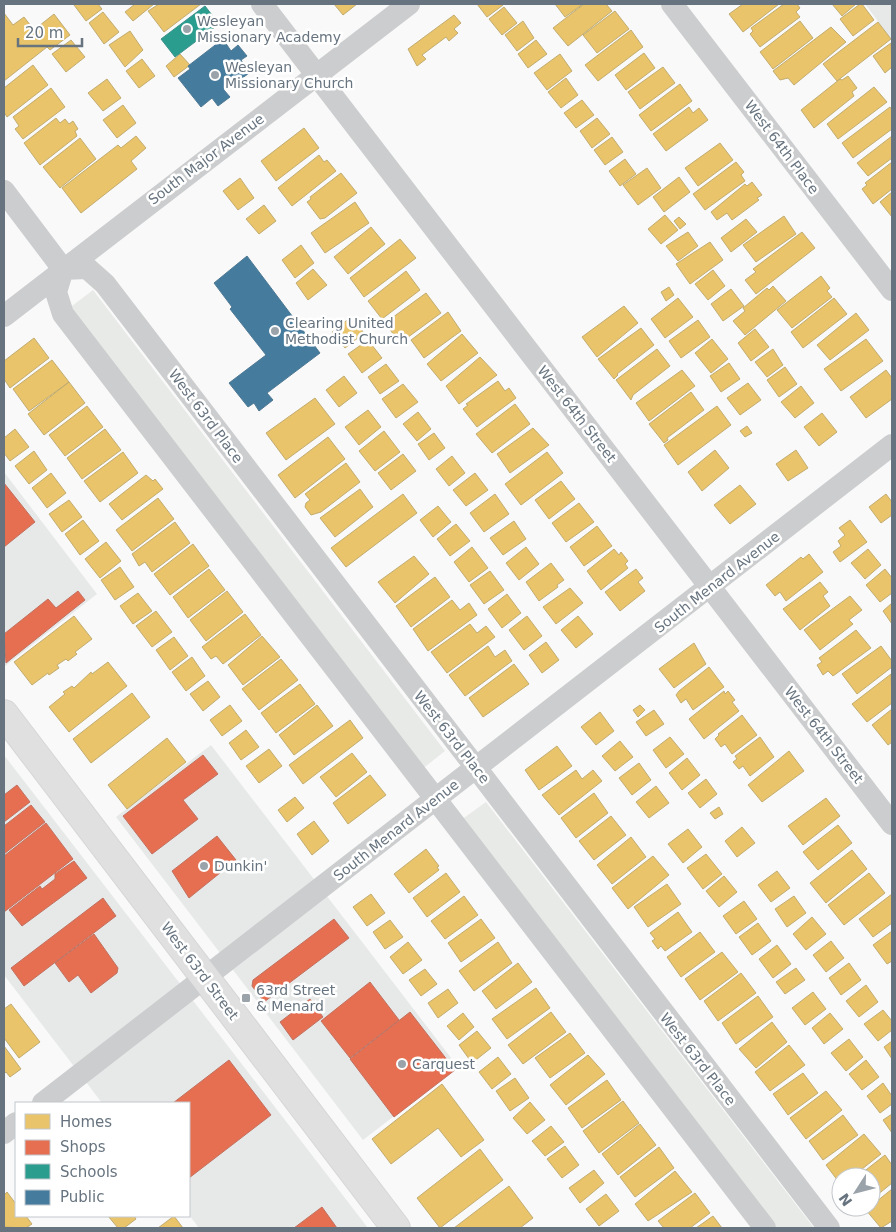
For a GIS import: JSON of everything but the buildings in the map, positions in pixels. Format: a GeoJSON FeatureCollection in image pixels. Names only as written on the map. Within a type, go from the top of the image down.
{"type":"FeatureCollection","features":[{"type":"Feature","properties":{"kind":"main road","name":"West 63rd Street"},"geometry":{"type":"LineString","coordinates":[[5,720],[396,1228]]}},
{"type":"Feature","properties":{"kind":"street","name":"West 64th Street"},"geometry":{"type":"LineString","coordinates":[[262,4],[892,824]]}},
{"type":"Feature","properties":{"kind":"street","name":"South Major Avenue"},"geometry":{"type":"LineString","coordinates":[[4,316],[408,4]]}},
{"type":"Feature","properties":{"kind":"street","name":"West 64th Place"},"geometry":{"type":"LineString","coordinates":[[672,4],[892,290]]}},
{"type":"Feature","properties":{"kind":"street"},"geometry":{"type":"LineString","coordinates":[[4,191],[63,269],[56,292],[63,314],[765,1228]]}},
{"type":"Feature","properties":{"kind":"street","name":"West 63rd Place"},"geometry":{"type":"LineString","coordinates":[[63,269],[87,268],[105,284],[829,1228]]}},
{"type":"Feature","properties":{"kind":"street","name":"South Menard Avenue"},"geometry":{"type":"LineString","coordinates":[[44,1102],[892,446]]}},
{"type":"Feature","properties":{"kind":"street"},"geometry":{"type":"LineString","coordinates":[[4,1133],[15,1124]]}},
{"type":"Feature","properties":{"kind":"shaded area"},"geometry":{"type":"Polygon","coordinates":[[[865,4],[892,4],[892,40],[865,4]]]}},
{"type":"Feature","properties":{"kind":"shaded area"},"geometry":{"type":"Polygon","coordinates":[[[93,290],[445,751],[421,770],[68,309],[93,290]]]}},
{"type":"Feature","properties":{"kind":"shaded area"},"geometry":{"type":"Polygon","coordinates":[[[4,472],[97,594],[4,667],[4,472]]]}},
{"type":"Feature","properties":{"kind":"shaded area"},"geometry":{"type":"Polygon","coordinates":[[[211,745],[458,1067],[363,1140],[116,817],[211,745]]]}},
{"type":"Feature","properties":{"kind":"shaded area"},"geometry":{"type":"Polygon","coordinates":[[[4,755],[368,1228],[199,1228],[190,1216],[190,1102],[101,1102],[4,975],[4,755]]]}},
{"type":"Feature","properties":{"kind":"shaded area"},"geometry":{"type":"Polygon","coordinates":[[[486,802],[814,1228],[774,1228],[461,820],[486,802]]]}},
{"type":"Feature","properties":{"kind":"place","name":"Wesleyan Missionary Academy"},"geometry":{"type":"Point","coordinates":[187,29]}},
{"type":"Feature","properties":{"kind":"place","name":"Wesleyan Missionary Church"},"geometry":{"type":"Point","coordinates":[215,75]}},
{"type":"Feature","properties":{"kind":"place","name":"Clearing United Methodist Church"},"geometry":{"type":"Point","coordinates":[275,331]}},
{"type":"Feature","properties":{"kind":"place","name":"Dunkin'"},"geometry":{"type":"Point","coordinates":[204,866]}},
{"type":"Feature","properties":{"kind":"place","name":"63rd Street & Menard"},"geometry":{"type":"Point","coordinates":[246,998]}},
{"type":"Feature","properties":{"kind":"place","name":"Carquest"},"geometry":{"type":"Point","coordinates":[402,1064]}}]}
